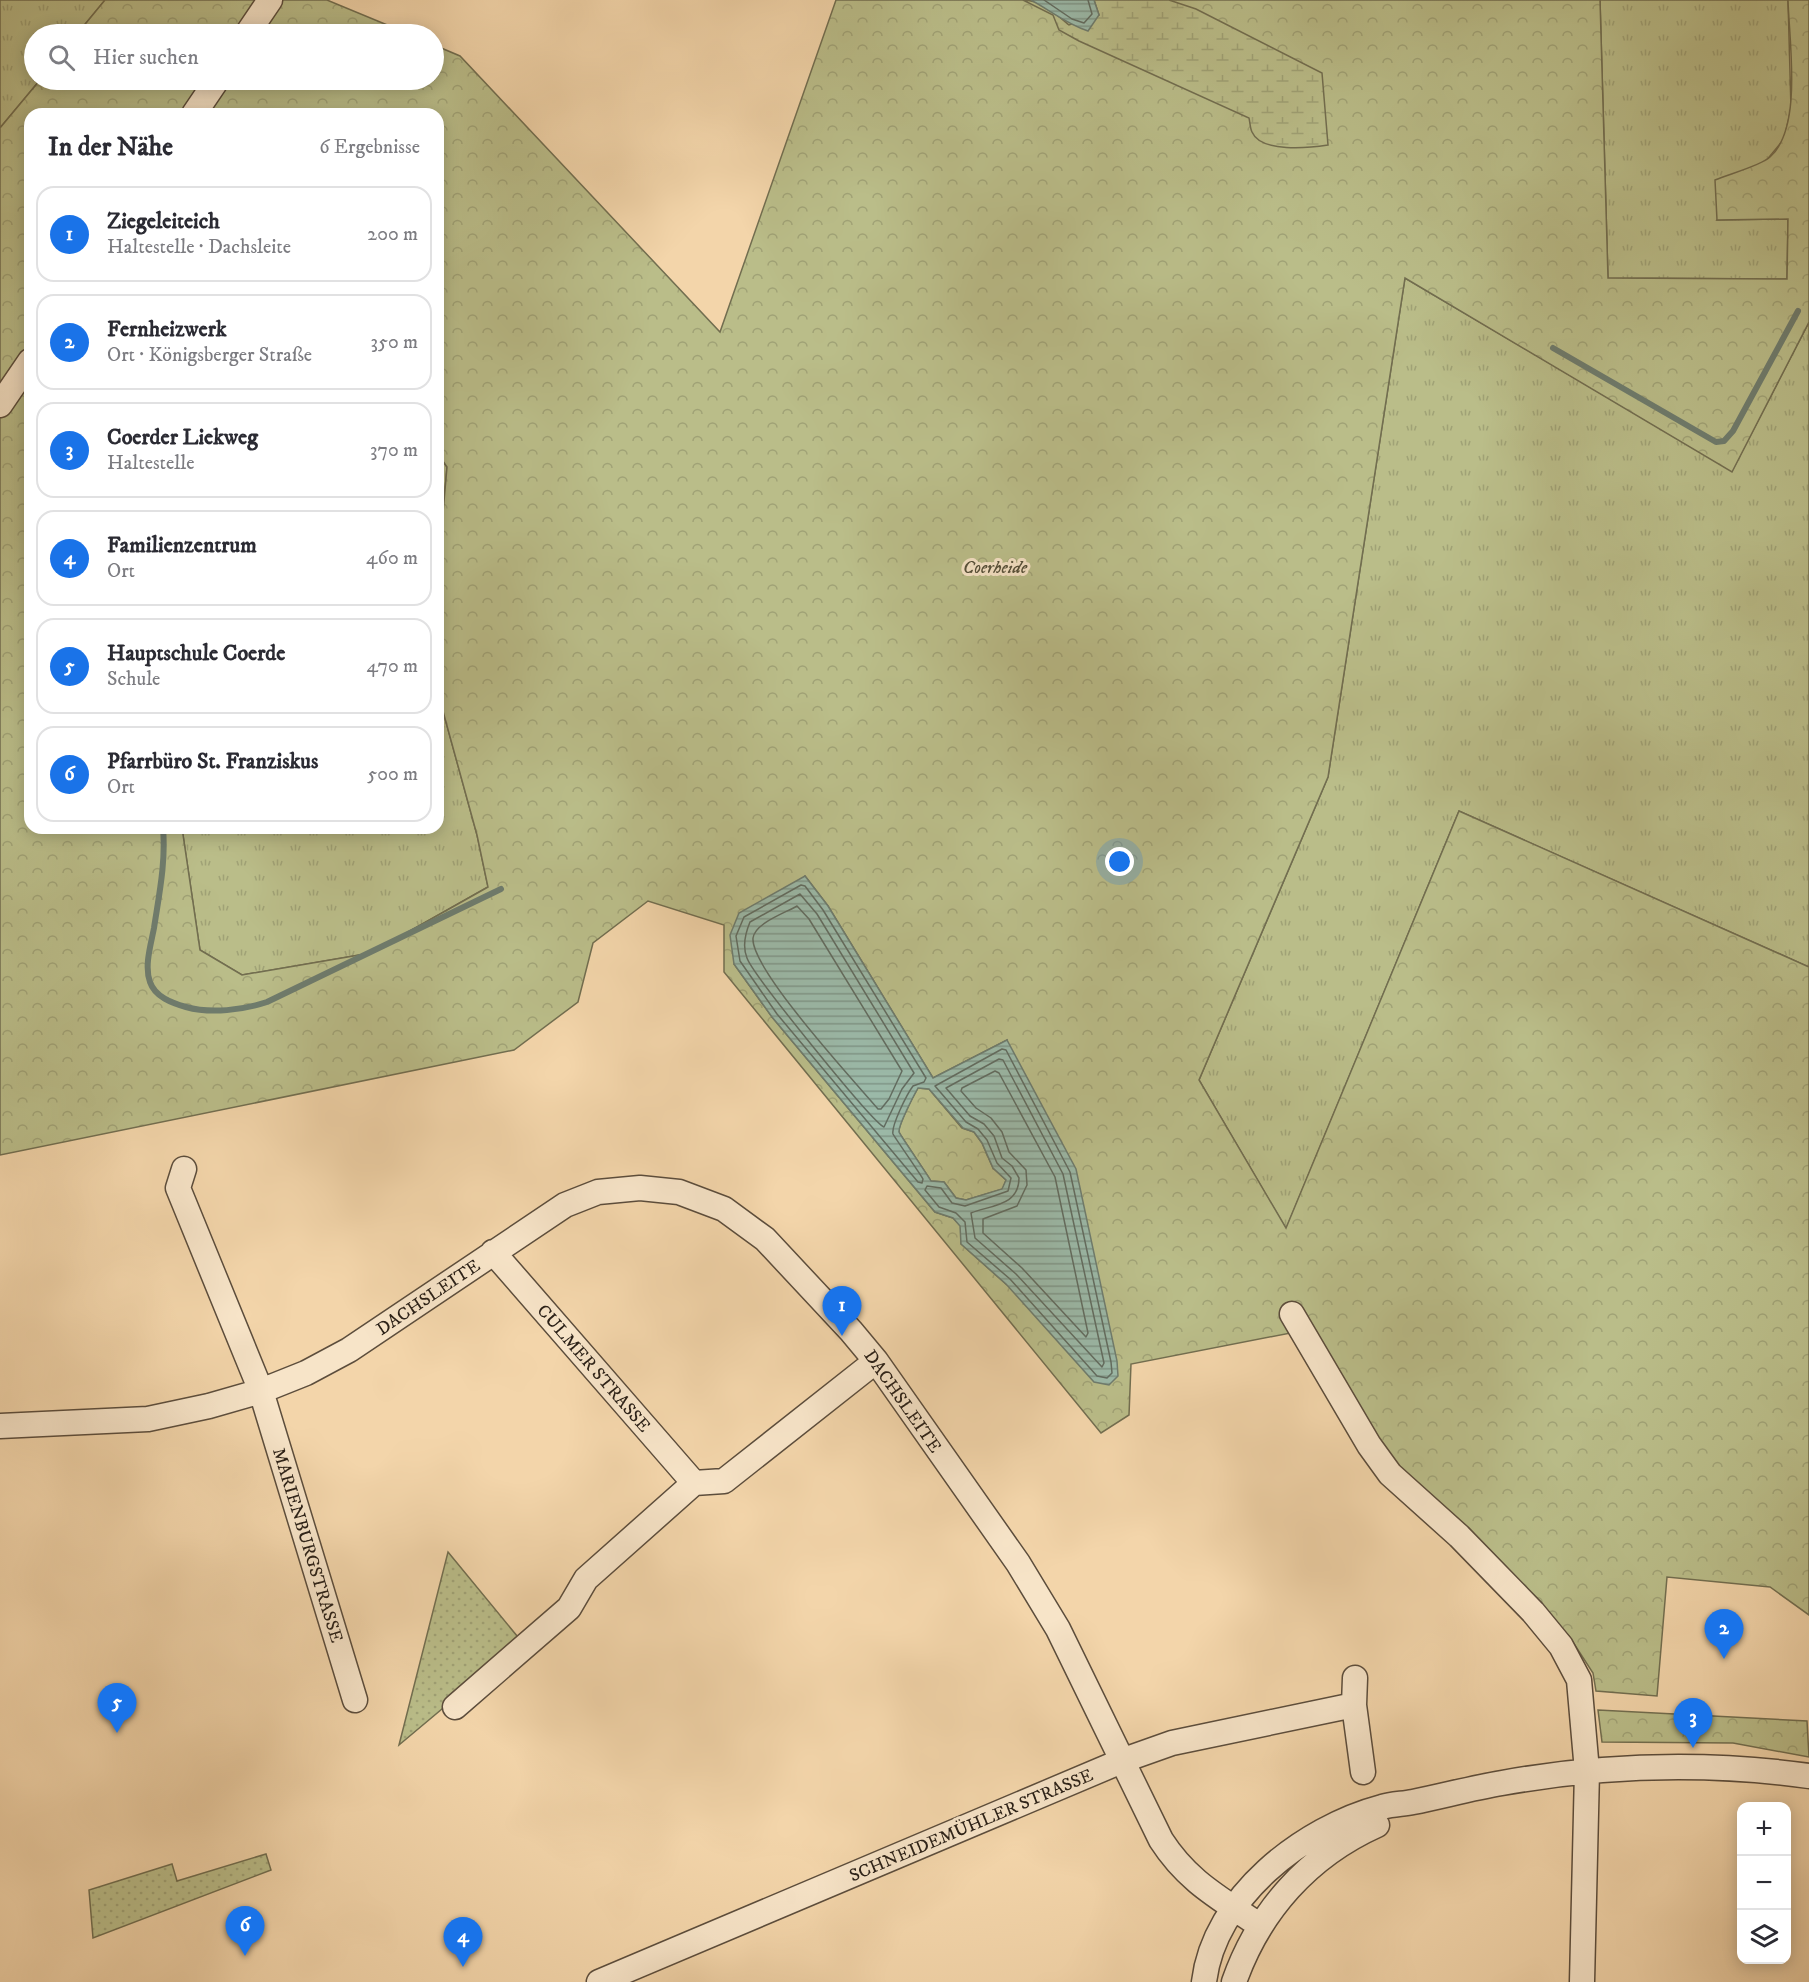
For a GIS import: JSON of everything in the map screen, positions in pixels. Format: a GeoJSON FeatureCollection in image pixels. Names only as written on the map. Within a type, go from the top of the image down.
{"type":"FeatureCollection","features":[{"type":"Feature","properties":{"kind":"street"},"geometry":{"type":"LineString","coordinates":[[254,24],[270,0]]}},
{"type":"Feature","properties":{"kind":"street"},"geometry":{"type":"LineString","coordinates":[[198,108],[210,90]]}},
{"type":"Feature","properties":{"kind":"street"},"geometry":{"type":"LineString","coordinates":[[0,405],[24,370]]}},
{"type":"Feature","properties":{"kind":"street"},"geometry":{"type":"LineString","coordinates":[[184,1169],[178,1188],[261,1391]]}},
{"type":"Feature","properties":{"kind":"street","name":"DACHSLEITE"},"geometry":{"type":"LineString","coordinates":[[0,1426],[148,1419],[209,1407],[261,1391],[306,1373],[349,1350],[565,1205],[598,1192],[640,1188],[679,1192],[724,1209],[765,1239],[876,1361],[1039,1597],[1082,1673],[1173,1858],[1208,1892],[1259,1925]]}},
{"type":"Feature","properties":{"kind":"street","name":"CULMER STRASSE"},"geometry":{"type":"LineString","coordinates":[[493,1252],[694,1483]]}},
{"type":"Feature","properties":{"kind":"street"},"geometry":{"type":"LineString","coordinates":[[1292,1314],[1369,1445],[1390,1474],[1459,1536],[1533,1612],[1561,1646],[1579,1680],[1587,1771],[1582,1982]]}},
{"type":"Feature","properties":{"kind":"street"},"geometry":{"type":"LineString","coordinates":[[455,1707],[569,1608],[586,1579],[694,1483],[724,1481],[876,1361]]}},
{"type":"Feature","properties":{"kind":"street","name":"MARIENBURGSTRASSE"},"geometry":{"type":"LineString","coordinates":[[261,1391],[356,1700]]}},
{"type":"Feature","properties":{"kind":"street"},"geometry":{"type":"LineString","coordinates":[[1355,1678],[1354,1705],[1363,1772]]}},
{"type":"Feature","properties":{"kind":"street","name":"SCHNEIDEMÜHLER STRASSE"},"geometry":{"type":"LineString","coordinates":[[599,1982],[1124,1760],[1172,1743],[1354,1705]]}},
{"type":"Feature","properties":{"kind":"street"},"geometry":{"type":"LineString","coordinates":[[1204,1982],[1216,1940],[1233,1907],[1275,1862],[1310,1840],[1382,1807],[1504,1782],[1587,1771],[1703,1768],[1809,1776]]}},
{"type":"Feature","properties":{"kind":"street"},"geometry":{"type":"LineString","coordinates":[[1234,1982],[1259,1925],[1290,1887],[1321,1858],[1351,1838],[1389,1820],[1412,1802]]}},
{"type":"Feature","properties":{"kind":"green space"},"geometry":{"type":"Polygon","coordinates":[[[0,0],[105,0],[85,24],[24,24],[24,90],[32,90],[0,128],[0,0]]]}},
{"type":"Feature","properties":{"kind":"green space"},"geometry":{"type":"Polygon","coordinates":[[[105,0],[327,0],[385,24],[85,24],[105,0]]]}},
{"type":"Feature","properties":{"kind":"green space","name":"Coerheide"},"geometry":{"type":"Polygon","coordinates":[[[836,0],[1600,0],[1608,278],[1787,279],[1788,219],[1717,220],[1715,180],[1765,160],[1780,144],[1787,126],[1792,83],[1788,0],[1809,0],[1809,322],[1732,472],[1405,278],[1328,777],[1199,1080],[1286,1228],[1459,811],[1809,967],[1809,1615],[1770,1587],[1667,1577],[1657,1696],[1596,1691],[1593,1673],[1569,1636],[1400,1467],[1377,1438],[1311,1329],[1131,1364],[1129,1415],[1101,1433],[724,972],[724,925],[648,901],[593,943],[578,1002],[514,1050],[0,1155],[0,128],[32,90],[444,90],[444,49],[460,56],[720,332],[836,0]],[[805,876],[734,964],[772,1017],[935,1212],[953,1218],[961,1226],[961,1244],[1006,1284],[1007,1040],[933,1078],[828,906],[805,876]]]}},
{"type":"Feature","properties":{"kind":"green space"},"geometry":{"type":"Polygon","coordinates":[[[1023,0],[1042,5],[1069,25],[1099,15],[1094,0],[1169,0],[1196,9],[1322,73],[1328,145],[1286,148],[1265,143],[1257,139],[1252,132],[1249,118],[1079,41],[1059,30],[1053,15],[1023,0]]]}},
{"type":"Feature","properties":{"kind":"green space"},"geometry":{"type":"Polygon","coordinates":[[[1600,0],[1788,0],[1791,109],[1784,139],[1717,220],[1788,219],[1787,279],[1608,278],[1600,0]]]}},
{"type":"Feature","properties":{"kind":"green space"},"geometry":{"type":"Polygon","coordinates":[[[1405,278],[1732,471],[1809,322],[1809,967],[1459,811],[1286,1229],[1199,1080],[1328,777],[1405,278]]]}},
{"type":"Feature","properties":{"kind":"green space"},"geometry":{"type":"Polygon","coordinates":[[[444,463],[447,467],[444,501],[444,463]]]}},
{"type":"Feature","properties":{"kind":"green space"},"geometry":{"type":"Polygon","coordinates":[[[444,715],[477,835],[488,887],[371,953],[242,975],[200,950],[183,834],[444,834],[444,715]]]}},
{"type":"Feature","properties":{"kind":"green space"},"geometry":{"type":"Polygon","coordinates":[[[918,1088],[929,1089],[962,1128],[974,1132],[982,1143],[993,1168],[1006,1180],[1003,1189],[966,1200],[956,1198],[944,1182],[931,1181],[899,1132],[918,1088]]]}},
{"type":"Feature","properties":{"kind":"green space"},"geometry":{"type":"Polygon","coordinates":[[[448,1552],[522,1642],[399,1745],[448,1552]]]}},
{"type":"Feature","properties":{"kind":"green space"},"geometry":{"type":"Polygon","coordinates":[[[1598,1710],[1807,1721],[1809,1757],[1733,1743],[1602,1742],[1598,1710]]]}},
{"type":"Feature","properties":{"kind":"green space"},"geometry":{"type":"Polygon","coordinates":[[[266,1854],[271,1870],[93,1938],[89,1890],[172,1864],[177,1881],[266,1854]]]}},
{"type":"Feature","properties":{"kind":"water"},"geometry":{"type":"Polygon","coordinates":[[[1031,0],[1094,0],[1099,15],[1088,31],[1031,0]]]}},
{"type":"Feature","properties":{"kind":"water"},"geometry":{"type":"Polygon","coordinates":[[[805,876],[828,906],[933,1078],[1007,1040],[1076,1169],[1117,1361],[1118,1376],[1109,1385],[1094,1382],[1006,1284],[961,1244],[960,1226],[953,1218],[935,1212],[772,1017],[734,964],[730,935],[739,913],[805,876]],[[918,1088],[899,1132],[931,1181],[944,1182],[956,1198],[966,1200],[1002,1189],[1006,1180],[993,1168],[982,1143],[974,1132],[963,1128],[929,1089],[918,1088]]]}},
{"type":"Feature","properties":{"kind":"waterway"},"geometry":{"type":"LineString","coordinates":[[1553,348],[1716,442],[1724,441],[1733,431],[1798,311]]}},
{"type":"Feature","properties":{"kind":"waterway"},"geometry":{"type":"LineString","coordinates":[[163,834],[163,866],[149,955],[148,976],[152,987],[165,999],[196,1009],[227,1010],[267,1002],[501,889]]}},
{"type":"Feature","properties":{"kind":"place","name":"Ziegeleiteich"},"geometry":{"type":"Point","coordinates":[842,1336]}},
{"type":"Feature","properties":{"kind":"place","name":"Fernheizwerk"},"geometry":{"type":"Point","coordinates":[1724,1659]}},
{"type":"Feature","properties":{"kind":"place","name":"Hauptschule Coerde"},"geometry":{"type":"Point","coordinates":[117,1733]}},
{"type":"Feature","properties":{"kind":"place","name":"Coerder Liekweg"},"geometry":{"type":"Point","coordinates":[1693,1748]}},
{"type":"Feature","properties":{"kind":"place","name":"Pfarrbüro St. Franziskus"},"geometry":{"type":"Point","coordinates":[245,1956]}},
{"type":"Feature","properties":{"kind":"place","name":"Familienzentrum"},"geometry":{"type":"Point","coordinates":[463,1967]}}]}
